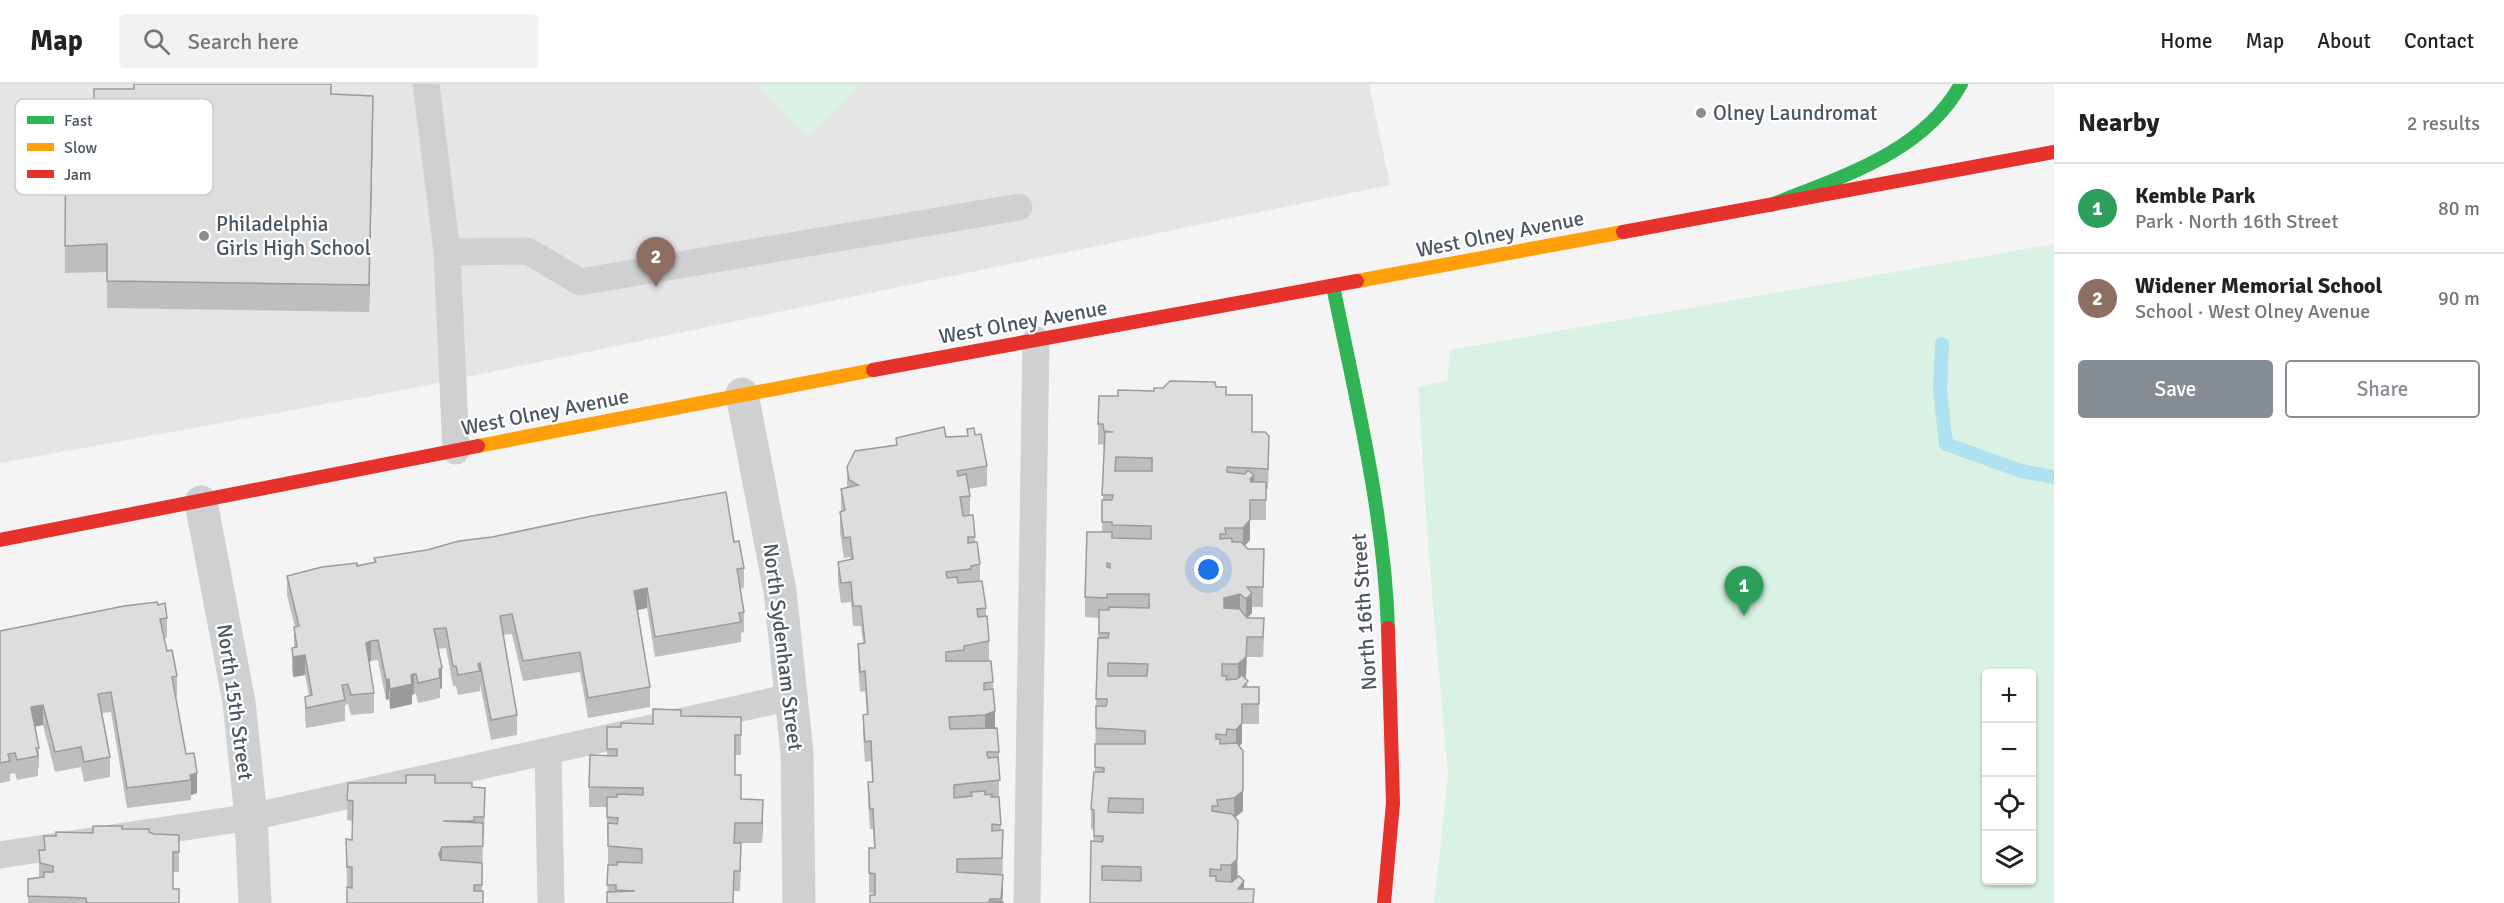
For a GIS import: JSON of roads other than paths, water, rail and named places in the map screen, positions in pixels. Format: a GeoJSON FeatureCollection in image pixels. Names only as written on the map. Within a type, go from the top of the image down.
{"type":"FeatureCollection","features":[{"type":"Feature","properties":{"kind":"street"},"geometry":{"type":"LineString","coordinates":[[1771,204],[1864,165],[1929,128],[1958,94],[1961,84]]}},
{"type":"Feature","properties":{"kind":"street","name":"West Olney Avenue"},"geometry":{"type":"LineString","coordinates":[[0,540],[742,394],[2054,152]]}},
{"type":"Feature","properties":{"kind":"street","name":"North 16th Street"},"geometry":{"type":"LineString","coordinates":[[1333,286],[1370,467],[1386,567],[1394,803],[1384,903]]}},
{"type":"Feature","properties":{"kind":"street","name":"North Sydenham Street"},"geometry":{"type":"LineString","coordinates":[[742,394],[780,591],[797,753],[799,903]]}},
{"type":"Feature","properties":{"kind":"street","name":"North 15th Street"},"geometry":{"type":"LineString","coordinates":[[201,502],[239,702],[251,817],[255,903]]}},
{"type":"Feature","properties":{"kind":"lane"},"geometry":{"type":"LineString","coordinates":[[426,84],[447,252],[456,451]]}},
{"type":"Feature","properties":{"kind":"lane"},"geometry":{"type":"LineString","coordinates":[[447,252],[528,251],[580,282],[1020,207]]}},
{"type":"Feature","properties":{"kind":"lane"},"geometry":{"type":"LineString","coordinates":[[1027,903],[1036,340]]}},
{"type":"Feature","properties":{"kind":"lane"},"geometry":{"type":"LineString","coordinates":[[0,855],[251,817],[791,698]]}},
{"type":"Feature","properties":{"kind":"lane"},"geometry":{"type":"LineString","coordinates":[[548,752],[550,903]]}},
{"type":"Feature","properties":{"kind":"waterway"},"geometry":{"type":"LineString","coordinates":[[1942,344],[1940,391],[1946,444],[2021,471],[2054,477]]}},
{"type":"Feature","properties":{"kind":"place","name":"Olney Laundromat"},"geometry":{"type":"Point","coordinates":[1701,113]}},
{"type":"Feature","properties":{"kind":"place","name":"Philadelphia Girls High School"},"geometry":{"type":"Point","coordinates":[204,236]}},
{"type":"Feature","properties":{"kind":"place","name":"Widener Memorial School"},"geometry":{"type":"Point","coordinates":[656,287]}},
{"type":"Feature","properties":{"kind":"place","name":"Kemble Park"},"geometry":{"type":"Point","coordinates":[1744,616]}}]}
